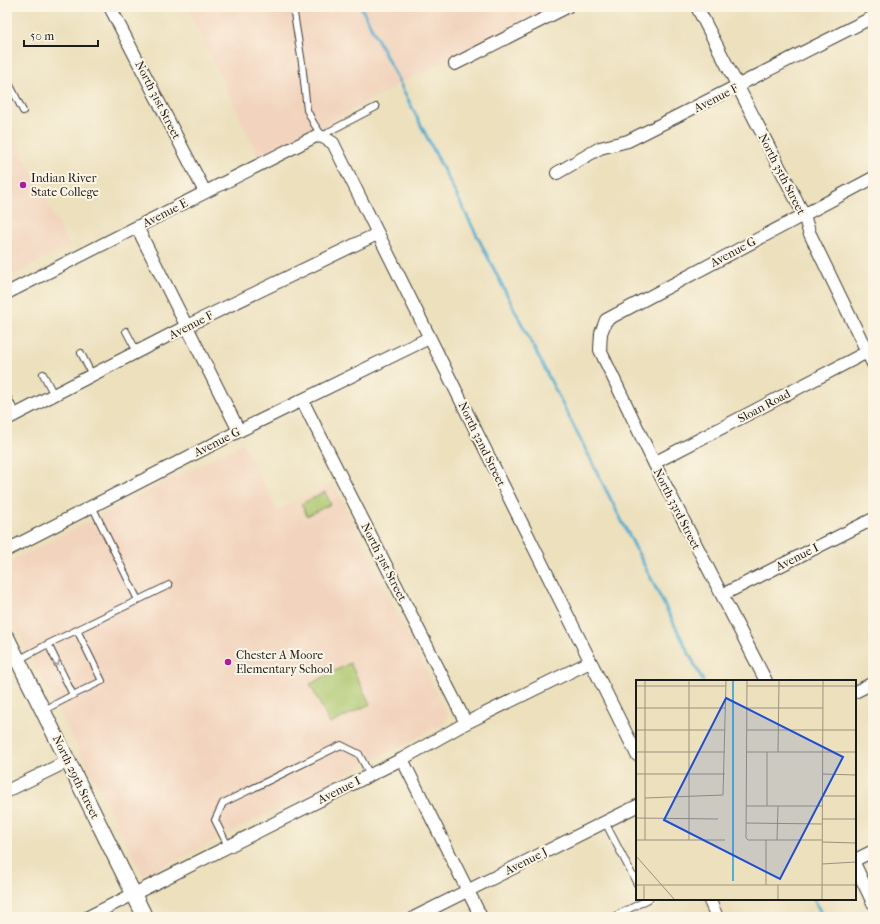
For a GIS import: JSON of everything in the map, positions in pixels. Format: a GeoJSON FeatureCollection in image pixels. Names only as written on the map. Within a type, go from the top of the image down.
{"type":"FeatureCollection","features":[{"type":"Feature","properties":{"kind":"street","name":"North 31st Street"},"geometry":{"type":"LineString","coordinates":[[110,7],[205,192]]}},
{"type":"Feature","properties":{"kind":"street"},"geometry":{"type":"LineString","coordinates":[[454,64],[567,7]]}},
{"type":"Feature","properties":{"kind":"street","name":"North 35th Street"},"geometry":{"type":"LineString","coordinates":[[697,7],[804,215],[809,232],[870,350],[873,364]]}},
{"type":"Feature","properties":{"kind":"street","name":"Avenue F"},"geometry":{"type":"LineString","coordinates":[[557,173],[600,148],[628,141],[873,17]]}},
{"type":"Feature","properties":{"kind":"street","name":"Avenue E"},"geometry":{"type":"LineString","coordinates":[[7,293],[316,136],[323,137]]}},
{"type":"Feature","properties":{"kind":"street","name":"North 32nd Street"},"geometry":{"type":"LineString","coordinates":[[323,137],[333,143],[636,753]]}},
{"type":"Feature","properties":{"kind":"street","name":"Avenue G"},"geometry":{"type":"LineString","coordinates":[[601,332],[606,320],[873,178]]}},
{"type":"Feature","properties":{"kind":"street"},"geometry":{"type":"LineString","coordinates":[[137,227],[239,431]]}},
{"type":"Feature","properties":{"kind":"street","name":"Avenue F"},"geometry":{"type":"LineString","coordinates":[[12,417],[187,326],[377,234]]}},
{"type":"Feature","properties":{"kind":"street","name":"North 33rd Street"},"geometry":{"type":"LineString","coordinates":[[601,332],[600,350],[654,463],[765,680]]}},
{"type":"Feature","properties":{"kind":"street","name":"Avenue G"},"geometry":{"type":"LineString","coordinates":[[7,550],[239,431],[429,338]]}},
{"type":"Feature","properties":{"kind":"street","name":"Sloan Road"},"geometry":{"type":"LineString","coordinates":[[654,463],[870,350]]}},
{"type":"Feature","properties":{"kind":"street","name":"North 31st Street"},"geometry":{"type":"LineString","coordinates":[[302,400],[466,723]]}},
{"type":"Feature","properties":{"kind":"street","name":"Avenue I"},"geometry":{"type":"LineString","coordinates":[[722,595],[873,519]]}},
{"type":"Feature","properties":{"kind":"street","name":"North 29th Street"},"geometry":{"type":"LineString","coordinates":[[7,638],[145,917]]}},
{"type":"Feature","properties":{"kind":"street","name":"Avenue I"},"geometry":{"type":"LineString","coordinates":[[88,917],[402,759],[466,723],[590,662]]}},
{"type":"Feature","properties":{"kind":"street"},"geometry":{"type":"LineString","coordinates":[[856,692],[873,683]]}},
{"type":"Feature","properties":{"kind":"street"},"geometry":{"type":"LineString","coordinates":[[402,759],[481,917]]}},
{"type":"Feature","properties":{"kind":"street"},"geometry":{"type":"LineString","coordinates":[[7,791],[68,761]]}},
{"type":"Feature","properties":{"kind":"street","name":"Avenue J"},"geometry":{"type":"LineString","coordinates":[[415,917],[636,806]]}},
{"type":"Feature","properties":{"kind":"street"},"geometry":{"type":"LineString","coordinates":[[856,860],[873,851]]}},
{"type":"Feature","properties":{"kind":"street"},"geometry":{"type":"LineString","coordinates":[[856,867],[873,903]]}},
{"type":"Feature","properties":{"kind":"street"},"geometry":{"type":"LineString","coordinates":[[710,900],[718,917]]}},
{"type":"Feature","properties":{"kind":"lane"},"geometry":{"type":"LineString","coordinates":[[293,7],[302,63],[307,110],[323,137],[330,131],[376,107]]}},
{"type":"Feature","properties":{"kind":"lane"},"geometry":{"type":"LineString","coordinates":[[7,79],[23,111]]}},
{"type":"Feature","properties":{"kind":"lane"},"geometry":{"type":"LineString","coordinates":[[126,331],[137,352]]}},
{"type":"Feature","properties":{"kind":"lane"},"geometry":{"type":"LineString","coordinates":[[81,353],[92,375]]}},
{"type":"Feature","properties":{"kind":"lane"},"geometry":{"type":"LineString","coordinates":[[43,374],[54,395]]}},
{"type":"Feature","properties":{"kind":"lane"},"geometry":{"type":"LineString","coordinates":[[7,396],[12,417]]}},
{"type":"Feature","properties":{"kind":"lane"},"geometry":{"type":"LineString","coordinates":[[92,506],[138,600]]}},
{"type":"Feature","properties":{"kind":"lane"},"geometry":{"type":"LineString","coordinates":[[18,660],[169,585]]}},
{"type":"Feature","properties":{"kind":"lane"},"geometry":{"type":"LineString","coordinates":[[43,710],[102,681],[76,630]]}},
{"type":"Feature","properties":{"kind":"lane"},"geometry":{"type":"LineString","coordinates":[[48,644],[73,695]]}},
{"type":"Feature","properties":{"kind":"lane"},"geometry":{"type":"LineString","coordinates":[[228,846],[215,820],[223,803],[342,745],[359,754],[370,775]]}},
{"type":"Feature","properties":{"kind":"lane"},"geometry":{"type":"LineString","coordinates":[[605,822],[636,882]]}},
{"type":"Feature","properties":{"kind":"lane"},"geometry":{"type":"LineString","coordinates":[[613,917],[647,900]]}},
{"type":"Feature","properties":{"kind":"shaded area"},"geometry":{"type":"Polygon","coordinates":[[[188,7],[554,7],[405,81],[316,130],[259,158],[188,7]]]}},
{"type":"Feature","properties":{"kind":"shaded area","name":"Indian River State College"},"geometry":{"type":"Polygon","coordinates":[[[7,123],[69,246],[7,278],[7,123]]]}},
{"type":"Feature","properties":{"kind":"shaded area","name":"Chester A Moore Elementary School"},"geometry":{"type":"Polygon","coordinates":[[[243,443],[277,511],[333,483],[447,714],[444,724],[144,876],[7,611],[7,563],[243,443]]]}},
{"type":"Feature","properties":{"kind":"green space"},"geometry":{"type":"Polygon","coordinates":[[[325,492],[331,504],[307,516],[301,504],[325,492]]]}},
{"type":"Feature","properties":{"kind":"green space"},"geometry":{"type":"Polygon","coordinates":[[[350,663],[370,704],[330,724],[310,684],[350,663]]]}},
{"type":"Feature","properties":{"kind":"waterway"},"geometry":{"type":"LineString","coordinates":[[361,7],[702,680]]}},
{"type":"Feature","properties":{"kind":"waterway"},"geometry":{"type":"LineString","coordinates":[[814,900],[823,917]]}},
{"type":"Feature","properties":{"kind":"place","name":"Indian River State College"},"geometry":{"type":"Point","coordinates":[23,185]}},
{"type":"Feature","properties":{"kind":"place","name":"Chester A Moore Elementary School"},"geometry":{"type":"Point","coordinates":[228,662]}}]}
